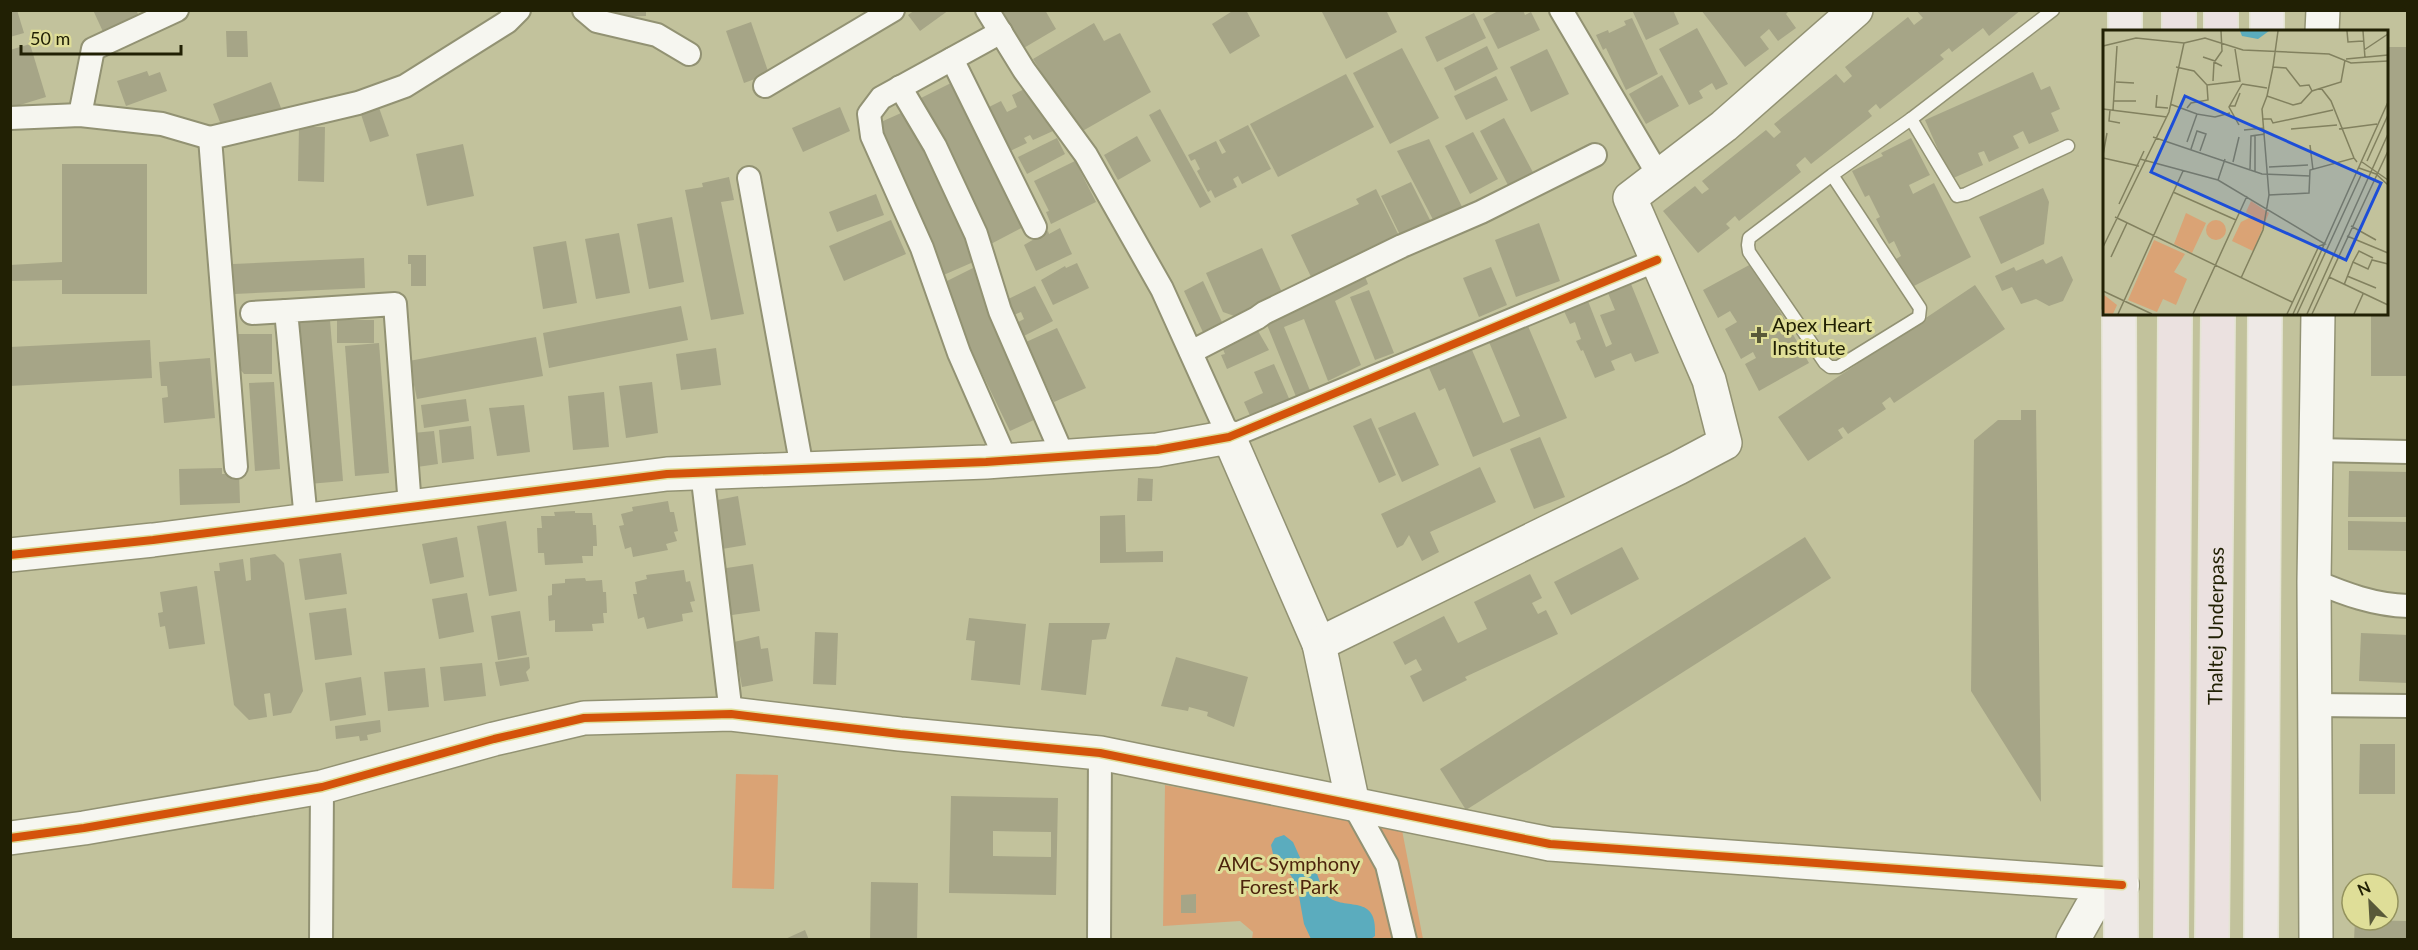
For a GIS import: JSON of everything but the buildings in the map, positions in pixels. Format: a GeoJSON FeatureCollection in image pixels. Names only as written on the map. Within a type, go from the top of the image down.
{"type":"FeatureCollection","features":[{"type":"Feature","properties":{"kind":"highway"},"geometry":{"type":"LineString","coordinates":[[2179,10],[2179,30]]}},
{"type":"Feature","properties":{"kind":"highway"},"geometry":{"type":"LineString","coordinates":[[2221,10],[2221,30]]}},
{"type":"Feature","properties":{"kind":"highway","name":"Thaltej Underpass"},"geometry":{"type":"LineString","coordinates":[[2171,939],[2175,315]]}},
{"type":"Feature","properties":{"kind":"highway","name":"Thaltej Underpass"},"geometry":{"type":"LineString","coordinates":[[2212,939],[2218,315]]}},
{"type":"Feature","properties":{"kind":"main road"},"geometry":{"type":"LineString","coordinates":[[2125,10],[2125,30]]}},
{"type":"Feature","properties":{"kind":"main road"},"geometry":{"type":"LineString","coordinates":[[2267,10],[2267,30]]}},
{"type":"Feature","properties":{"kind":"main road"},"geometry":{"type":"LineString","coordinates":[[2119,315],[2121,939]]}},
{"type":"Feature","properties":{"kind":"main road"},"geometry":{"type":"LineString","coordinates":[[2261,939],[2265,315]]}},
{"type":"Feature","properties":{"kind":"street"},"geometry":{"type":"LineString","coordinates":[[80,114],[93,48],[177,10]]}},
{"type":"Feature","properties":{"kind":"street"},"geometry":{"type":"LineString","coordinates":[[10,118],[80,114],[162,124],[210,138],[358,103],[405,86],[507,22],[519,10]]}},
{"type":"Feature","properties":{"kind":"street"},"geometry":{"type":"LineString","coordinates":[[584,10],[597,21],[657,35],[689,54]]}},
{"type":"Feature","properties":{"kind":"street"},"geometry":{"type":"LineString","coordinates":[[765,86],[893,10]]}},
{"type":"Feature","properties":{"kind":"street"},"geometry":{"type":"LineString","coordinates":[[987,10],[1024,70],[1086,155],[1162,289],[1191,352],[1319,645],[1353,804],[1387,866],[1405,939]]}},
{"type":"Feature","properties":{"kind":"street"},"geometry":{"type":"LineString","coordinates":[[1561,10],[1659,176]]}},
{"type":"Feature","properties":{"kind":"street"},"geometry":{"type":"LineString","coordinates":[[1319,645],[1725,443],[1709,380],[1630,198],[1724,126],[1856,10]]}},
{"type":"Feature","properties":{"kind":"street"},"geometry":{"type":"LineString","coordinates":[[2322,10],[2322,30]]}},
{"type":"Feature","properties":{"kind":"street"},"geometry":{"type":"LineString","coordinates":[[1001,32],[881,98],[869,114],[872,136],[922,248],[959,353],[1006,460]]}},
{"type":"Feature","properties":{"kind":"street"},"geometry":{"type":"LineString","coordinates":[[952,59],[1035,227]]}},
{"type":"Feature","properties":{"kind":"street"},"geometry":{"type":"LineString","coordinates":[[900,87],[935,146],[976,234],[1000,311],[1063,456]]}},
{"type":"Feature","properties":{"kind":"street"},"geometry":{"type":"LineString","coordinates":[[210,138],[236,467]]}},
{"type":"Feature","properties":{"kind":"street"},"geometry":{"type":"LineString","coordinates":[[1191,352],[1264,313],[1402,246],[1481,212],[1595,155]]}},
{"type":"Feature","properties":{"kind":"street"},"geometry":{"type":"LineString","coordinates":[[749,178],[802,468]]}},
{"type":"Feature","properties":{"kind":"street"},"geometry":{"type":"LineString","coordinates":[[10,555],[153,540],[666,474],[1006,460],[1158,450],[1229,437],[1657,260]]}},
{"type":"Feature","properties":{"kind":"street"},"geometry":{"type":"LineString","coordinates":[[252,313],[395,304],[410,507]]}},
{"type":"Feature","properties":{"kind":"street"},"geometry":{"type":"LineString","coordinates":[[286,311],[306,520]]}},
{"type":"Feature","properties":{"kind":"street"},"geometry":{"type":"LineString","coordinates":[[2316,939],[2314,581],[2318,315]]}},
{"type":"Feature","properties":{"kind":"street"},"geometry":{"type":"LineString","coordinates":[[2316,450],[2408,452]]}},
{"type":"Feature","properties":{"kind":"street"},"geometry":{"type":"LineString","coordinates":[[702,472],[731,714]]}},
{"type":"Feature","properties":{"kind":"street"},"geometry":{"type":"LineString","coordinates":[[2314,581],[2351,596],[2378,603],[2408,606]]}},
{"type":"Feature","properties":{"kind":"street"},"geometry":{"type":"LineString","coordinates":[[2314,705],[2408,706]]}},
{"type":"Feature","properties":{"kind":"street"},"geometry":{"type":"LineString","coordinates":[[10,838],[84,828],[322,787],[494,739],[584,718],[731,714],[900,734],[1100,753],[1551,844],[2122,885]]}},
{"type":"Feature","properties":{"kind":"street"},"geometry":{"type":"LineString","coordinates":[[1099,939],[1100,753]]}},
{"type":"Feature","properties":{"kind":"street"},"geometry":{"type":"LineString","coordinates":[[321,939],[322,787]]}},
{"type":"Feature","properties":{"kind":"street"},"geometry":{"type":"LineString","coordinates":[[2073,939],[2091,908],[2122,885]]}},
{"type":"Feature","properties":{"kind":"lane"},"geometry":{"type":"LineString","coordinates":[[1832,175],[1920,308],[1919,317],[1838,367],[1830,367],[1825,363],[1749,252],[1749,238],[1832,175],[1911,119],[2053,10]]}},
{"type":"Feature","properties":{"kind":"lane"},"geometry":{"type":"LineString","coordinates":[[1911,119],[1957,196],[1966,194],[2068,146]]}},
{"type":"Feature","properties":{"kind":"green space"},"geometry":{"type":"Polygon","coordinates":[[[736,774],[778,775],[774,889],[732,888],[736,774]]]}},
{"type":"Feature","properties":{"kind":"green space","name":"AMC Symphony Forest Park"},"geometry":{"type":"Polygon","coordinates":[[[1165,785],[1402,830],[1423,939],[1252,939],[1253,932],[1240,921],[1163,926],[1165,785]]]}},
{"type":"Feature","properties":{"kind":"water"},"geometry":{"type":"Polygon","coordinates":[[[1284,835],[1293,842],[1306,871],[1317,874],[1327,896],[1334,901],[1366,908],[1371,913],[1375,922],[1375,936],[1371,939],[1311,939],[1304,924],[1297,885],[1282,862],[1273,854],[1271,845],[1275,838],[1284,835]]]}},
{"type":"Feature","properties":{"kind":"cycle path"},"geometry":{"type":"LineString","coordinates":[[10,555],[153,540],[667,474],[986,462],[1157,450],[1229,437],[1657,260]]}},
{"type":"Feature","properties":{"kind":"cycle path"},"geometry":{"type":"LineString","coordinates":[[10,838],[84,828],[322,787],[494,739],[584,718],[731,714],[900,734],[1100,753],[1550,844],[2122,885]]}},
{"type":"Feature","properties":{"kind":"place","name":"Apex Heart Institute"},"geometry":{"type":"Point","coordinates":[1759,335]}}]}
